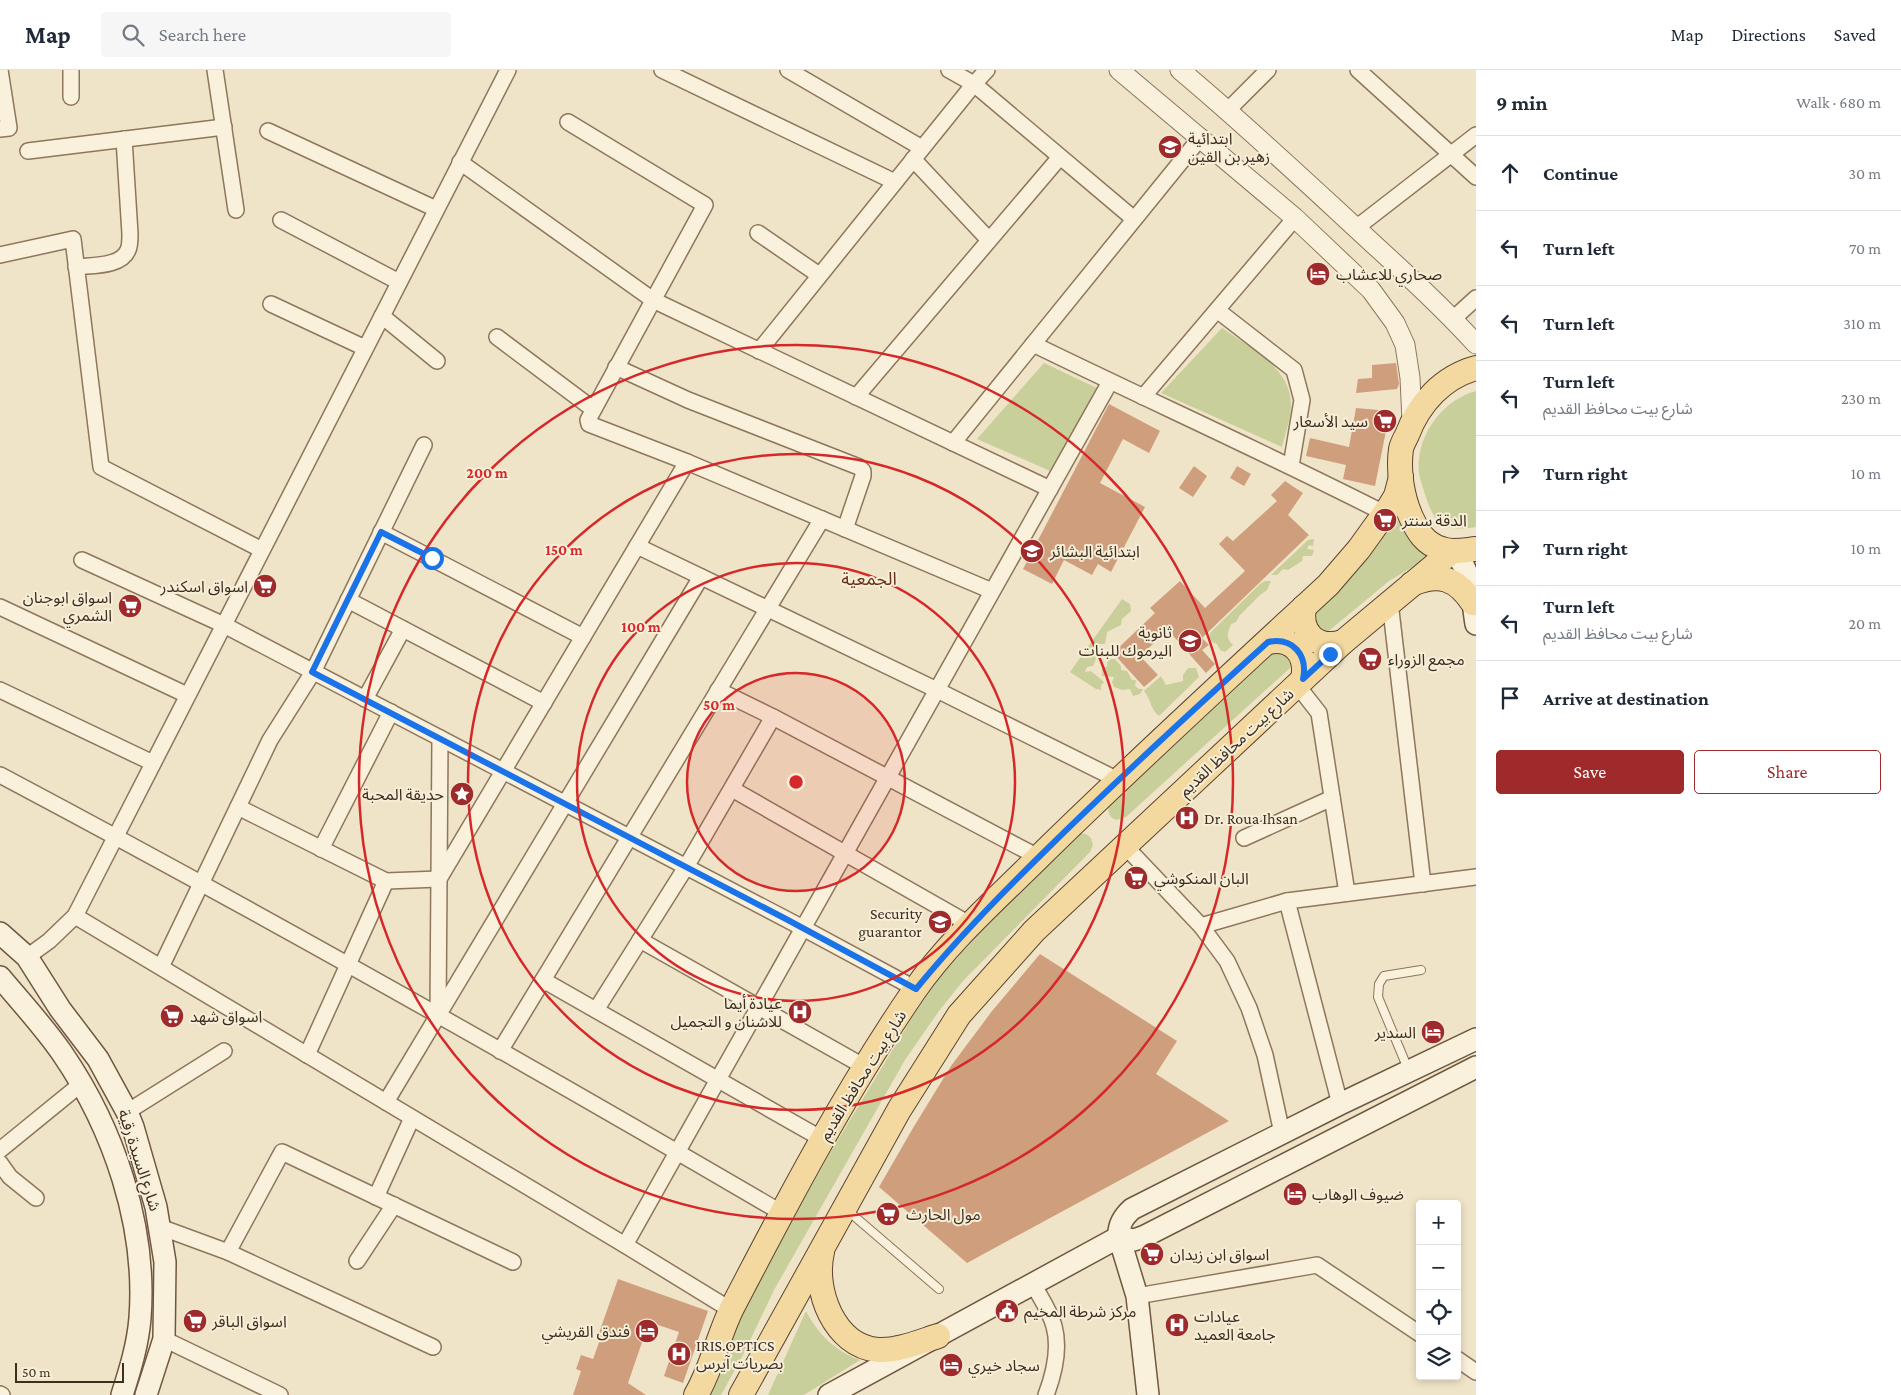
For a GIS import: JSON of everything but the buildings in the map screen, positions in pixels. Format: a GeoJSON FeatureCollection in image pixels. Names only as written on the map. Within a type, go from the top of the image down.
{"type":"FeatureCollection","features":[{"type":"Feature","properties":{"kind":"main road"},"geometry":{"type":"LineString","coordinates":[[1476,368],[1450,379],[1429,397],[1412,421],[1401,448],[1401,477],[1407,507],[1419,534],[1428,542],[1441,549],[1452,551],[1476,549]]}},
{"type":"Feature","properties":{"kind":"main road","name":"شارع بيت محافظ القديم"},"geometry":{"type":"LineString","coordinates":[[696,1395],[731,1310],[822,1138],[865,1067],[916,989],[945,953],[1038,857],[1328,585],[1350,560],[1396,496],[1401,477]]}},
{"type":"Feature","properties":{"kind":"main road"},"geometry":{"type":"LineString","coordinates":[[1452,551],[1458,556],[1464,566],[1474,613]]}},
{"type":"Feature","properties":{"kind":"main road","name":"شارع بيت محافظ القديم"},"geometry":{"type":"LineString","coordinates":[[741,1395],[899,1110],[960,1015],[1034,931],[1343,642],[1452,551]]}},
{"type":"Feature","properties":{"kind":"main road"},"geometry":{"type":"LineString","coordinates":[[1411,584],[1436,578],[1452,581],[1466,592],[1474,613]]}},
{"type":"Feature","properties":{"kind":"main road"},"geometry":{"type":"LineString","coordinates":[[1304,607],[1304,623],[1312,637],[1326,644],[1343,642]]}},
{"type":"Feature","properties":{"kind":"main road"},"geometry":{"type":"LineString","coordinates":[[1268,642],[1284,641],[1297,649],[1304,663],[1300,682]]}},
{"type":"Feature","properties":{"kind":"main road","name":"شارع السيدة رقية"},"geometry":{"type":"LineString","coordinates":[[0,933],[28,957],[60,1009],[98,1059],[127,1112],[151,1187],[160,1227],[165,1280],[164,1339],[146,1395]]}},
{"type":"Feature","properties":{"kind":"main road"},"geometry":{"type":"LineString","coordinates":[[0,972],[28,957]]}},
{"type":"Feature","properties":{"kind":"main road","name":"شارع السيدة رقية"},"geometry":{"type":"LineString","coordinates":[[0,977],[62,1053],[102,1124],[114,1153],[134,1228],[139,1260],[140,1301],[137,1341],[122,1395]]}},
{"type":"Feature","properties":{"kind":"main road"},"geometry":{"type":"LineString","coordinates":[[1148,1395],[1137,1296],[1118,1230],[1125,1215],[1132,1209],[1282,1133],[1476,1039]]}},
{"type":"Feature","properties":{"kind":"main road"},"geometry":{"type":"LineString","coordinates":[[829,1395],[841,1392],[938,1336],[1119,1237],[1134,1240],[1145,1236],[1476,1067]]}},
{"type":"Feature","properties":{"kind":"main road"},"geometry":{"type":"LineString","coordinates":[[825,1241],[820,1265],[825,1301],[830,1315],[845,1334],[865,1347],[878,1350],[891,1350],[938,1336]]}},
{"type":"Feature","properties":{"kind":"main road"},"geometry":{"type":"LineString","coordinates":[[754,1395],[768,1348]]}},
{"type":"Feature","properties":{"kind":"street"},"geometry":{"type":"LineString","coordinates":[[0,70],[9,128],[0,130]]}},
{"type":"Feature","properties":{"kind":"street"},"geometry":{"type":"LineString","coordinates":[[71,97],[72,70]]}},
{"type":"Feature","properties":{"kind":"street"},"geometry":{"type":"LineString","coordinates":[[215,70],[236,210]]}},
{"type":"Feature","properties":{"kind":"street"},"geometry":{"type":"LineString","coordinates":[[28,957],[75,916],[508,70]]}},
{"type":"Feature","properties":{"kind":"street"},"geometry":{"type":"LineString","coordinates":[[662,70],[895,182]]}},
{"type":"Feature","properties":{"kind":"street"},"geometry":{"type":"LineString","coordinates":[[788,70],[918,154],[989,240]]}},
{"type":"Feature","properties":{"kind":"street"},"geometry":{"type":"LineString","coordinates":[[949,70],[974,84],[1134,219]]}},
{"type":"Feature","properties":{"kind":"street"},"geometry":{"type":"LineString","coordinates":[[759,351],[987,70]]}},
{"type":"Feature","properties":{"kind":"street"},"geometry":{"type":"LineString","coordinates":[[1119,70],[1295,218],[1372,290],[1394,323],[1405,345],[1408,360],[1412,421]]}},
{"type":"Feature","properties":{"kind":"street"},"geometry":{"type":"LineString","coordinates":[[1180,70],[1228,110],[1356,228],[1453,319],[1476,344]]}},
{"type":"Feature","properties":{"kind":"street"},"geometry":{"type":"LineString","coordinates":[[1228,110],[1268,70]]}},
{"type":"Feature","properties":{"kind":"street"},"geometry":{"type":"LineString","coordinates":[[1358,70],[1476,177]]}},
{"type":"Feature","properties":{"kind":"street"},"geometry":{"type":"LineString","coordinates":[[568,122],[705,204],[588,420],[589,424],[687,462],[992,591]]}},
{"type":"Feature","properties":{"kind":"street"},"geometry":{"type":"LineString","coordinates":[[28,151],[224,126]]}},
{"type":"Feature","properties":{"kind":"street"},"geometry":{"type":"LineString","coordinates":[[268,131],[436,209]]}},
{"type":"Feature","properties":{"kind":"street"},"geometry":{"type":"LineString","coordinates":[[1356,228],[1476,135]]}},
{"type":"Feature","properties":{"kind":"street"},"geometry":{"type":"LineString","coordinates":[[952,442],[1201,137]]}},
{"type":"Feature","properties":{"kind":"street"},"geometry":{"type":"LineString","coordinates":[[76,267],[116,261],[123,258],[129,249],[130,234],[124,139]]}},
{"type":"Feature","properties":{"kind":"street"},"geometry":{"type":"LineString","coordinates":[[856,397],[1060,157]]}},
{"type":"Feature","properties":{"kind":"street"},"geometry":{"type":"LineString","coordinates":[[460,162],[653,300],[1050,489]]}},
{"type":"Feature","properties":{"kind":"street"},"geometry":{"type":"LineString","coordinates":[[1143,397],[1295,218]]}},
{"type":"Feature","properties":{"kind":"street"},"geometry":{"type":"LineString","coordinates":[[281,220],[399,282]]}},
{"type":"Feature","properties":{"kind":"street"},"geometry":{"type":"LineString","coordinates":[[758,233],[820,275]]}},
{"type":"Feature","properties":{"kind":"street"},"geometry":{"type":"LineString","coordinates":[[0,255],[73,239],[101,467],[262,550]]}},
{"type":"Feature","properties":{"kind":"street"},"geometry":{"type":"LineString","coordinates":[[1453,319],[1476,298]]}},
{"type":"Feature","properties":{"kind":"street"},"geometry":{"type":"LineString","coordinates":[[271,304],[365,348]]}},
{"type":"Feature","properties":{"kind":"street"},"geometry":{"type":"LineString","coordinates":[[1217,310],[1294,370],[1302,400],[1292,466]]}},
{"type":"Feature","properties":{"kind":"street"},"geometry":{"type":"LineString","coordinates":[[382,316],[437,361]]}},
{"type":"Feature","properties":{"kind":"street"},"geometry":{"type":"LineString","coordinates":[[497,337],[594,409]]}},
{"type":"Feature","properties":{"kind":"street"},"geometry":{"type":"LineString","coordinates":[[1033,344],[1110,382],[1292,466],[1384,513]]}},
{"type":"Feature","properties":{"kind":"street"},"geometry":{"type":"LineString","coordinates":[[616,367],[688,400],[859,467],[863,471],[863,476],[845,529]]}},
{"type":"Feature","properties":{"kind":"street"},"geometry":{"type":"LineString","coordinates":[[625,1245],[1110,382]]}},
{"type":"Feature","properties":{"kind":"street"},"geometry":{"type":"LineString","coordinates":[[160,967],[270,740],[312,672],[424,445]]}},
{"type":"Feature","properties":{"kind":"street"},"geometry":{"type":"LineString","coordinates":[[439,879],[687,462]]}},
{"type":"Feature","properties":{"kind":"street"},"geometry":{"type":"LineString","coordinates":[[500,1051],[822,519]]}},
{"type":"Feature","properties":{"kind":"street"},"geometry":{"type":"LineString","coordinates":[[381,532],[583,637]]}},
{"type":"Feature","properties":{"kind":"street"},"geometry":{"type":"LineString","coordinates":[[637,546],[1118,780]]}},
{"type":"Feature","properties":{"kind":"street"},"geometry":{"type":"LineString","coordinates":[[82,560],[224,625],[916,989]]}},
{"type":"Feature","properties":{"kind":"street"},"geometry":{"type":"LineString","coordinates":[[386,1102],[701,577]]}},
{"type":"Feature","properties":{"kind":"street"},"geometry":{"type":"LineString","coordinates":[[348,600],[544,703]]}},
{"type":"Feature","properties":{"kind":"street"},"geometry":{"type":"LineString","coordinates":[[1390,602],[1423,884]]}},
{"type":"Feature","properties":{"kind":"street"},"geometry":{"type":"LineString","coordinates":[[0,606],[187,695]]}},
{"type":"Feature","properties":{"kind":"street"},"geometry":{"type":"LineString","coordinates":[[366,699],[403,629]]}},
{"type":"Feature","properties":{"kind":"street"},"geometry":{"type":"LineString","coordinates":[[1300,682],[1319,713],[1347,893]]}},
{"type":"Feature","properties":{"kind":"street"},"geometry":{"type":"LineString","coordinates":[[0,690],[153,763]]}},
{"type":"Feature","properties":{"kind":"street"},"geometry":{"type":"LineString","coordinates":[[718,690],[888,776],[1038,857]]}},
{"type":"Feature","properties":{"kind":"street"},"geometry":{"type":"LineString","coordinates":[[321,849],[391,712]]}},
{"type":"Feature","properties":{"kind":"street"},"geometry":{"type":"LineString","coordinates":[[596,1010],[686,867],[773,717]]}},
{"type":"Feature","properties":{"kind":"street"},"geometry":{"type":"LineString","coordinates":[[438,1016],[440,738]]}},
{"type":"Feature","properties":{"kind":"street"},"geometry":{"type":"LineString","coordinates":[[0,775],[115,836],[438,1016],[677,1151],[782,1213]]}},
{"type":"Feature","properties":{"kind":"street"},"geometry":{"type":"LineString","coordinates":[[732,789],[971,925]]}},
{"type":"Feature","properties":{"kind":"street"},"geometry":{"type":"LineString","coordinates":[[1244,838],[1332,798]]}},
{"type":"Feature","properties":{"kind":"street"},"geometry":{"type":"LineString","coordinates":[[238,807],[386,881],[439,879]]}},
{"type":"Feature","properties":{"kind":"street"},"geometry":{"type":"LineString","coordinates":[[1125,846],[1201,926],[1227,961],[1249,1008],[1265,1055],[1282,1133]]}},
{"type":"Feature","properties":{"kind":"street"},"geometry":{"type":"LineString","coordinates":[[1201,926],[1288,901],[1476,877]]}},
{"type":"Feature","properties":{"kind":"street"},"geometry":{"type":"LineString","coordinates":[[307,1055],[386,881]]}},
{"type":"Feature","properties":{"kind":"street"},"geometry":{"type":"LineString","coordinates":[[1288,901],[1340,1104]]}},
{"type":"Feature","properties":{"kind":"street"},"geometry":{"type":"LineString","coordinates":[[75,916],[731,1310]]}},
{"type":"Feature","properties":{"kind":"street"},"geometry":{"type":"LineString","coordinates":[[640,940],[865,1067]]}},
{"type":"Feature","properties":{"kind":"street"},"geometry":{"type":"LineString","coordinates":[[543,980],[822,1138]]}},
{"type":"Feature","properties":{"kind":"street"},"geometry":{"type":"LineString","coordinates":[[127,1112],[224,1051]]}},
{"type":"Feature","properties":{"kind":"street"},"geometry":{"type":"LineString","coordinates":[[0,1150],[81,1084]]}},
{"type":"Feature","properties":{"kind":"street"},"geometry":{"type":"LineString","coordinates":[[376,1197],[412,1118]]}},
{"type":"Feature","properties":{"kind":"street"},"geometry":{"type":"LineString","coordinates":[[228,1252],[282,1152],[513,1262]]}},
{"type":"Feature","properties":{"kind":"street"},"geometry":{"type":"LineString","coordinates":[[0,1163],[10,1177],[36,1198]]}},
{"type":"Feature","properties":{"kind":"street"},"geometry":{"type":"LineString","coordinates":[[357,1261],[394,1205]]}},
{"type":"Feature","properties":{"kind":"street"},"geometry":{"type":"LineString","coordinates":[[160,1227],[228,1252],[434,1347]]}},
{"type":"Feature","properties":{"kind":"street"},"geometry":{"type":"LineString","coordinates":[[1137,1296],[1317,1265],[1416,1331]]}},
{"type":"Feature","properties":{"kind":"street"},"geometry":{"type":"LineString","coordinates":[[1033,1284],[1055,1327],[1055,1361],[1046,1395]]}},
{"type":"Feature","properties":{"kind":"street"},"geometry":{"type":"LineString","coordinates":[[164,1339],[280,1395]]}},
{"type":"Feature","properties":{"kind":"street"},"geometry":{"type":"LineString","coordinates":[[1461,1362],[1476,1372]]}},
{"type":"Feature","properties":{"kind":"lane"},"geometry":{"type":"LineString","coordinates":[[1409,1071],[1378,997],[1379,984],[1384,976],[1421,970]]}},
{"type":"Feature","properties":{"kind":"lane"},"geometry":{"type":"LineString","coordinates":[[844,1207],[939,1290]]}},
{"type":"Feature","properties":{"kind":"green space"},"geometry":{"type":"Polygon","coordinates":[[[1222,328],[1267,359],[1284,380],[1289,392],[1291,410],[1282,447],[1161,393],[1222,328]]]}},
{"type":"Feature","properties":{"kind":"green space"},"geometry":{"type":"Polygon","coordinates":[[[1044,363],[1099,389],[1050,471],[977,439],[1044,363]]]}},
{"type":"Feature","properties":{"kind":"green space"},"geometry":{"type":"Polygon","coordinates":[[[1476,391],[1476,527],[1455,528],[1441,523],[1435,518],[1427,502],[1419,473],[1421,446],[1433,422],[1442,411],[1452,403],[1476,391]]]}},
{"type":"Feature","properties":{"kind":"green space"},"geometry":{"type":"Polygon","coordinates":[[[1396,511],[1406,532],[1431,556],[1389,581],[1325,634],[1310,618],[1358,568],[1378,541],[1396,511]]]}},
{"type":"Feature","properties":{"kind":"green space"},"geometry":{"type":"Polygon","coordinates":[[[1314,539],[1313,546],[1309,545],[1307,549],[1314,550],[1312,556],[1303,556],[1302,561],[1288,570],[1283,569],[1277,575],[1271,575],[1308,540],[1314,539]]]}},
{"type":"Feature","properties":{"kind":"green space"},"geometry":{"type":"Polygon","coordinates":[[[1265,581],[1271,581],[1267,590],[1240,615],[1236,622],[1231,624],[1228,637],[1233,645],[1225,652],[1220,650],[1217,644],[1211,640],[1210,633],[1265,581]]]}},
{"type":"Feature","properties":{"kind":"green space"},"geometry":{"type":"Polygon","coordinates":[[[1122,599],[1130,604],[1131,611],[1122,619],[1121,625],[1107,632],[1105,644],[1094,644],[1090,651],[1094,653],[1096,659],[1093,666],[1087,667],[1085,672],[1091,671],[1104,682],[1101,685],[1101,690],[1096,689],[1070,672],[1122,599]]]}},
{"type":"Feature","properties":{"kind":"green space"},"geometry":{"type":"Polygon","coordinates":[[[1283,648],[1292,664],[1290,668],[1126,817],[1116,820],[1110,816],[1108,812],[1109,805],[1272,652],[1283,648]]]}},
{"type":"Feature","properties":{"kind":"green space"},"geometry":{"type":"Polygon","coordinates":[[[1108,659],[1115,659],[1121,666],[1121,670],[1127,671],[1132,680],[1136,680],[1135,686],[1143,689],[1140,694],[1133,696],[1130,689],[1122,690],[1114,687],[1112,682],[1114,677],[1102,676],[1102,667],[1107,667],[1108,659]]]}},
{"type":"Feature","properties":{"kind":"green space"},"geometry":{"type":"Polygon","coordinates":[[[1188,668],[1196,668],[1199,677],[1159,716],[1144,691],[1161,676],[1166,685],[1183,681],[1183,675],[1188,668]]]}},
{"type":"Feature","properties":{"kind":"green space"},"geometry":{"type":"Polygon","coordinates":[[[1078,833],[1086,834],[1091,838],[1093,845],[1090,852],[963,981],[939,1011],[905,1060],[774,1290],[742,1357],[721,1395],[707,1395],[758,1281],[830,1153],[918,1008],[942,975],[988,924],[1071,837],[1078,833]]]}},
{"type":"Feature","properties":{"kind":"green space"},"geometry":{"type":"Polygon","coordinates":[[[806,1311],[816,1328],[828,1341],[843,1352],[860,1360],[804,1395],[768,1395],[806,1311]]]}},
{"type":"Feature","properties":{"kind":"place","name":"ابتدائية زهير بن القين"},"geometry":{"type":"Point","coordinates":[1170,147]}},
{"type":"Feature","properties":{"kind":"place","name":"صحاري للاعشاب"},"geometry":{"type":"Point","coordinates":[1318,274]}},
{"type":"Feature","properties":{"kind":"place","name":"سيد الأسعار"},"geometry":{"type":"Point","coordinates":[1385,421]}},
{"type":"Feature","properties":{"kind":"place","name":"الدقة سنتر"},"geometry":{"type":"Point","coordinates":[1385,520]}},
{"type":"Feature","properties":{"kind":"place","name":"ابتدائية البشائر"},"geometry":{"type":"Point","coordinates":[1032,551]}},
{"type":"Feature","properties":{"kind":"place","name":"اسواق اسكندر"},"geometry":{"type":"Point","coordinates":[265,586]}},
{"type":"Feature","properties":{"kind":"place","name":"اسواق ابوجنان الشمري"},"geometry":{"type":"Point","coordinates":[130,606]}},
{"type":"Feature","properties":{"kind":"place","name":"ثانوية اليرموك للبنات"},"geometry":{"type":"Point","coordinates":[1190,641]}},
{"type":"Feature","properties":{"kind":"place","name":"مجمع الزوراء"},"geometry":{"type":"Point","coordinates":[1370,659]}},
{"type":"Feature","properties":{"kind":"place","name":"حديقة المحبة"},"geometry":{"type":"Point","coordinates":[462,794]}},
{"type":"Feature","properties":{"kind":"place","name":"Dr. Roua Ihsan"},"geometry":{"type":"Point","coordinates":[1187,818]}},
{"type":"Feature","properties":{"kind":"place","name":"البان المنكوشي"},"geometry":{"type":"Point","coordinates":[1136,878]}},
{"type":"Feature","properties":{"kind":"place","name":"Security guarantor"},"geometry":{"type":"Point","coordinates":[940,922]}},
{"type":"Feature","properties":{"kind":"place","name":"عيادة أيما للاسنان و التجميل"},"geometry":{"type":"Point","coordinates":[800,1012]}},
{"type":"Feature","properties":{"kind":"place","name":"اسواق شهد"},"geometry":{"type":"Point","coordinates":[172,1016]}},
{"type":"Feature","properties":{"kind":"place","name":"السدير"},"geometry":{"type":"Point","coordinates":[1433,1032]}},
{"type":"Feature","properties":{"kind":"place","name":"ضيوف الوهاب"},"geometry":{"type":"Point","coordinates":[1295,1194]}},
{"type":"Feature","properties":{"kind":"place","name":"مول الحارث"},"geometry":{"type":"Point","coordinates":[888,1214]}},
{"type":"Feature","properties":{"kind":"place","name":"اسواق ابن زيدان"},"geometry":{"type":"Point","coordinates":[1152,1254]}},
{"type":"Feature","properties":{"kind":"place","name":"مركز شرطة المخيم"},"geometry":{"type":"Point","coordinates":[1007,1311]}},
{"type":"Feature","properties":{"kind":"place","name":"اسواق الباقر"},"geometry":{"type":"Point","coordinates":[195,1321]}},
{"type":"Feature","properties":{"kind":"place","name":"عيادات جامعة العميد"},"geometry":{"type":"Point","coordinates":[1177,1325]}},
{"type":"Feature","properties":{"kind":"place","name":"فندق القريشي"},"geometry":{"type":"Point","coordinates":[647,1331]}},
{"type":"Feature","properties":{"kind":"place","name":"IRIS.OPTICS بصريات آيرس"},"geometry":{"type":"Point","coordinates":[679,1354]}},
{"type":"Feature","properties":{"kind":"place","name":"سجاد خيري"},"geometry":{"type":"Point","coordinates":[951,1365]}},
{"type":"Feature","properties":{"kind":"district","name":"الجمعية"},"geometry":{"type":"Point","coordinates":[869,579]}},
{"type":"Feature","properties":{"kind":"route"},"geometry":{"type":"LineString","coordinates":[[432,558],[381,532],[312,672],[786,919],[916,989],[971,925],[1086,810],[1268,642],[1284,641],[1297,649],[1304,663],[1303,679],[1330,654]]}}]}
